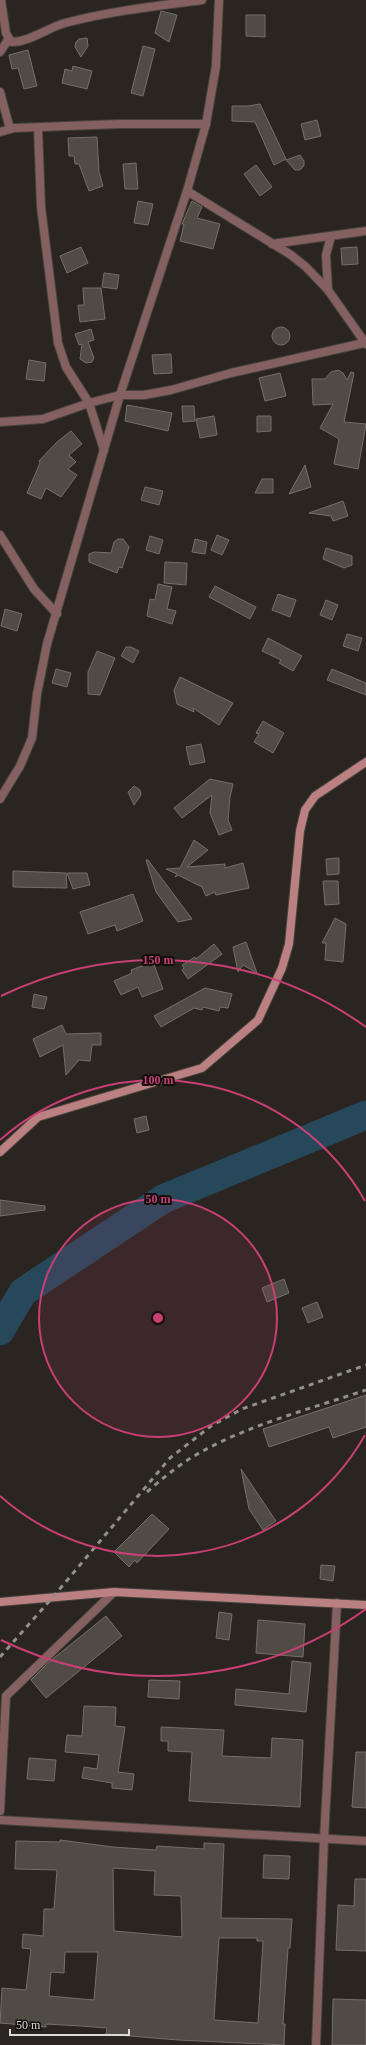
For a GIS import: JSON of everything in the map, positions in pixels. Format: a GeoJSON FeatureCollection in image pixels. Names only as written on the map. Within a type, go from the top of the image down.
{"type":"FeatureCollection","features":[{"type":"Feature","properties":{"kind":"street"},"geometry":{"type":"LineString","coordinates":[[0,52],[8,40],[1,0]]}},
{"type":"Feature","properties":{"kind":"street"},"geometry":{"type":"LineString","coordinates":[[8,40],[11,42],[22,41],[64,24],[128,9],[202,0]]}},
{"type":"Feature","properties":{"kind":"street"},"geometry":{"type":"LineString","coordinates":[[0,799],[20,766],[32,738],[37,694],[56,614],[120,395],[187,191],[206,124],[216,66],[219,0]]}},
{"type":"Feature","properties":{"kind":"street"},"geometry":{"type":"LineString","coordinates":[[0,92],[10,129]]}},
{"type":"Feature","properties":{"kind":"street"},"geometry":{"type":"LineString","coordinates":[[0,132],[10,129],[119,124],[206,124]]}},
{"type":"Feature","properties":{"kind":"street"},"geometry":{"type":"LineString","coordinates":[[38,128],[41,207],[58,343],[66,366],[89,403],[104,450]]}},
{"type":"Feature","properties":{"kind":"street"},"geometry":{"type":"LineString","coordinates":[[0,422],[43,419],[89,403],[120,395],[144,395],[170,390],[231,373],[364,340],[328,290],[306,267],[291,255],[187,191]]}},
{"type":"Feature","properties":{"kind":"street"},"geometry":{"type":"LineString","coordinates":[[272,244],[366,231]]}},
{"type":"Feature","properties":{"kind":"street"},"geometry":{"type":"LineString","coordinates":[[328,290],[326,255],[331,236]]}},
{"type":"Feature","properties":{"kind":"street"},"geometry":{"type":"LineString","coordinates":[[0,535],[34,589],[56,614]]}},
{"type":"Feature","properties":{"kind":"street"},"geometry":{"type":"LineString","coordinates":[[0,1152],[38,1117],[202,1068],[258,1020],[282,968],[289,944],[300,831],[305,810],[315,796],[366,762]]}},
{"type":"Feature","properties":{"kind":"street"},"geometry":{"type":"LineString","coordinates":[[0,1602],[114,1592],[366,1605]]}},
{"type":"Feature","properties":{"kind":"street"},"geometry":{"type":"LineString","coordinates":[[0,1811],[6,1696],[114,1592]]}},
{"type":"Feature","properties":{"kind":"street"},"geometry":{"type":"LineString","coordinates":[[316,2045],[324,1839],[337,1603]]}},
{"type":"Feature","properties":{"kind":"street"},"geometry":{"type":"LineString","coordinates":[[0,1820],[366,1841]]}},
{"type":"Feature","properties":{"kind":"building"},"geometry":{"type":"Polygon","coordinates":[[[161,11],[177,15],[169,42],[155,33],[161,11]]]}},
{"type":"Feature","properties":{"kind":"building"},"geometry":{"type":"Polygon","coordinates":[[[246,15],[265,15],[265,37],[246,36],[246,15]]]}},
{"type":"Feature","properties":{"kind":"building"},"geometry":{"type":"Polygon","coordinates":[[[87,38],[88,46],[81,57],[75,47],[76,42],[79,39],[87,38]]]}},
{"type":"Feature","properties":{"kind":"building"},"geometry":{"type":"Polygon","coordinates":[[[143,46],[155,49],[143,96],[131,93],[143,46]]]}},
{"type":"Feature","properties":{"kind":"building"},"geometry":{"type":"Polygon","coordinates":[[[28,50],[37,86],[24,89],[18,68],[12,69],[9,55],[28,50]]]}},
{"type":"Feature","properties":{"kind":"building"},"geometry":{"type":"Polygon","coordinates":[[[73,66],[92,71],[87,89],[62,83],[65,69],[72,71],[73,66]]]}},
{"type":"Feature","properties":{"kind":"building"},"geometry":{"type":"Polygon","coordinates":[[[260,104],[286,159],[274,165],[255,122],[232,121],[232,106],[260,104]]]}},
{"type":"Feature","properties":{"kind":"building"},"geometry":{"type":"Polygon","coordinates":[[[317,120],[321,136],[305,140],[301,124],[317,120]]]}},
{"type":"Feature","properties":{"kind":"building"},"geometry":{"type":"Polygon","coordinates":[[[97,137],[99,172],[103,186],[89,191],[79,164],[75,164],[74,156],[69,156],[68,138],[97,137]]]}},
{"type":"Feature","properties":{"kind":"building"},"geometry":{"type":"Polygon","coordinates":[[[300,155],[304,161],[304,166],[300,170],[295,170],[286,160],[300,155]]]}},
{"type":"Feature","properties":{"kind":"building"},"geometry":{"type":"Polygon","coordinates":[[[136,163],[138,189],[125,189],[123,164],[136,163]]]}},
{"type":"Feature","properties":{"kind":"building"},"geometry":{"type":"Polygon","coordinates":[[[256,165],[272,187],[260,196],[244,174],[256,165]]]}},
{"type":"Feature","properties":{"kind":"building"},"geometry":{"type":"Polygon","coordinates":[[[138,201],[153,204],[148,225],[134,223],[138,201]]]}},
{"type":"Feature","properties":{"kind":"building"},"geometry":{"type":"Polygon","coordinates":[[[192,201],[202,207],[197,218],[220,224],[213,249],[180,241],[184,224],[182,224],[192,201]]]}},
{"type":"Feature","properties":{"kind":"building"},"geometry":{"type":"Polygon","coordinates":[[[81,247],[88,263],[67,273],[60,256],[81,247]]]}},
{"type":"Feature","properties":{"kind":"building"},"geometry":{"type":"Polygon","coordinates":[[[357,247],[358,264],[342,265],[341,248],[357,247]]]}},
{"type":"Feature","properties":{"kind":"building"},"geometry":{"type":"Polygon","coordinates":[[[104,273],[119,275],[117,289],[102,287],[104,273]]]}},
{"type":"Feature","properties":{"kind":"building"},"geometry":{"type":"Polygon","coordinates":[[[83,288],[101,288],[105,319],[80,322],[78,305],[84,305],[83,288]]]}},
{"type":"Feature","properties":{"kind":"building"},"geometry":{"type":"Polygon","coordinates":[[[277,327],[285,327],[290,332],[288,343],[285,345],[277,345],[272,340],[272,332],[277,327]]]}},
{"type":"Feature","properties":{"kind":"building"},"geometry":{"type":"Polygon","coordinates":[[[91,329],[94,340],[88,342],[94,358],[92,362],[86,363],[80,359],[82,344],[79,345],[75,334],[91,329]]]}},
{"type":"Feature","properties":{"kind":"building"},"geometry":{"type":"Polygon","coordinates":[[[171,354],[172,373],[154,374],[152,355],[171,354]]]}},
{"type":"Feature","properties":{"kind":"building"},"geometry":{"type":"Polygon","coordinates":[[[29,360],[46,363],[44,381],[26,379],[29,360]]]}},
{"type":"Feature","properties":{"kind":"building"},"geometry":{"type":"Polygon","coordinates":[[[338,370],[343,373],[347,380],[351,372],[354,373],[344,422],[366,424],[358,469],[334,464],[339,439],[320,428],[333,404],[313,405],[312,379],[325,379],[331,372],[338,370]]]}},
{"type":"Feature","properties":{"kind":"building"},"geometry":{"type":"Polygon","coordinates":[[[280,373],[286,396],[265,401],[259,378],[280,373]]]}},
{"type":"Feature","properties":{"kind":"building"},"geometry":{"type":"Polygon","coordinates":[[[127,405],[172,413],[168,431],[125,421],[127,405]]]}},
{"type":"Feature","properties":{"kind":"building"},"geometry":{"type":"Polygon","coordinates":[[[182,406],[194,406],[195,421],[183,422],[182,406]]]}},
{"type":"Feature","properties":{"kind":"building"},"geometry":{"type":"Polygon","coordinates":[[[214,416],[217,435],[200,438],[196,419],[214,416]]]}},
{"type":"Feature","properties":{"kind":"building"},"geometry":{"type":"Polygon","coordinates":[[[257,416],[271,416],[271,431],[257,432],[257,416]]]}},
{"type":"Feature","properties":{"kind":"building"},"geometry":{"type":"Polygon","coordinates":[[[71,431],[82,444],[69,455],[76,462],[68,469],[77,475],[61,497],[46,488],[41,499],[27,493],[40,463],[39,461],[57,442],[71,431]]]}},
{"type":"Feature","properties":{"kind":"building"},"geometry":{"type":"Polygon","coordinates":[[[305,465],[311,487],[289,494],[305,465]]]}},
{"type":"Feature","properties":{"kind":"building"},"geometry":{"type":"Polygon","coordinates":[[[262,479],[273,479],[273,493],[255,493],[262,479]]]}},
{"type":"Feature","properties":{"kind":"building"},"geometry":{"type":"Polygon","coordinates":[[[145,487],[163,491],[159,505],[141,500],[145,487]]]}},
{"type":"Feature","properties":{"kind":"building"},"geometry":{"type":"Polygon","coordinates":[[[343,501],[348,516],[333,521],[331,516],[309,513],[343,501]]]}},
{"type":"Feature","properties":{"kind":"building"},"geometry":{"type":"Polygon","coordinates":[[[217,535],[229,540],[222,555],[211,550],[217,535]]]}},
{"type":"Feature","properties":{"kind":"building"},"geometry":{"type":"Polygon","coordinates":[[[150,536],[163,540],[159,554],[146,550],[150,536]]]}},
{"type":"Feature","properties":{"kind":"building"},"geometry":{"type":"Polygon","coordinates":[[[118,539],[123,539],[129,547],[122,568],[119,567],[117,573],[89,562],[89,554],[94,552],[111,553],[114,542],[118,539]]]}},
{"type":"Feature","properties":{"kind":"building"},"geometry":{"type":"Polygon","coordinates":[[[195,539],[207,542],[205,554],[192,552],[195,539]]]}},
{"type":"Feature","properties":{"kind":"building"},"geometry":{"type":"Polygon","coordinates":[[[326,548],[352,556],[352,565],[344,568],[323,559],[326,548]]]}},
{"type":"Feature","properties":{"kind":"building"},"geometry":{"type":"Polygon","coordinates":[[[165,562],[187,563],[186,585],[164,583],[165,562]]]}},
{"type":"Feature","properties":{"kind":"building"},"geometry":{"type":"Polygon","coordinates":[[[158,584],[172,587],[167,609],[176,611],[172,624],[147,616],[150,599],[155,600],[158,584]]]}},
{"type":"Feature","properties":{"kind":"building"},"geometry":{"type":"Polygon","coordinates":[[[215,586],[256,607],[250,619],[209,597],[215,586]]]}},
{"type":"Feature","properties":{"kind":"building"},"geometry":{"type":"Polygon","coordinates":[[[278,594],[296,600],[290,617],[272,610],[278,594]]]}},
{"type":"Feature","properties":{"kind":"building"},"geometry":{"type":"Polygon","coordinates":[[[326,600],[338,605],[332,620],[320,615],[326,600]]]}},
{"type":"Feature","properties":{"kind":"building"},"geometry":{"type":"Polygon","coordinates":[[[5,609],[22,614],[17,631],[1,626],[5,609]]]}},
{"type":"Feature","properties":{"kind":"building"},"geometry":{"type":"Polygon","coordinates":[[[347,634],[362,638],[358,651],[343,646],[347,634]]]}},
{"type":"Feature","properties":{"kind":"building"},"geometry":{"type":"Polygon","coordinates":[[[268,638],[302,656],[293,671],[279,663],[281,660],[262,651],[268,638]]]}},
{"type":"Feature","properties":{"kind":"building"},"geometry":{"type":"Polygon","coordinates":[[[126,647],[131,647],[139,651],[133,663],[121,656],[126,647]]]}},
{"type":"Feature","properties":{"kind":"building"},"geometry":{"type":"Polygon","coordinates":[[[97,651],[115,658],[100,695],[88,694],[88,672],[97,651]]]}},
{"type":"Feature","properties":{"kind":"building"},"geometry":{"type":"Polygon","coordinates":[[[56,669],[71,673],[67,687],[52,683],[56,669]]]}},
{"type":"Feature","properties":{"kind":"building"},"geometry":{"type":"Polygon","coordinates":[[[332,669],[366,683],[366,695],[327,680],[332,669]]]}},
{"type":"Feature","properties":{"kind":"building"},"geometry":{"type":"Polygon","coordinates":[[[180,677],[233,703],[219,725],[193,708],[194,712],[177,704],[174,690],[180,677]]]}},
{"type":"Feature","properties":{"kind":"building"},"geometry":{"type":"Polygon","coordinates":[[[263,721],[284,733],[273,753],[254,742],[259,734],[256,733],[263,721]]]}},
{"type":"Feature","properties":{"kind":"building"},"geometry":{"type":"Polygon","coordinates":[[[201,744],[205,762],[190,765],[186,747],[201,744]]]}},
{"type":"Feature","properties":{"kind":"building"},"geometry":{"type":"Polygon","coordinates":[[[210,779],[233,784],[228,820],[232,830],[219,835],[210,813],[212,795],[182,818],[174,808],[210,779]]]}},
{"type":"Feature","properties":{"kind":"building"},"geometry":{"type":"Polygon","coordinates":[[[134,786],[140,790],[141,795],[134,805],[128,792],[134,786]]]}},
{"type":"Feature","properties":{"kind":"building"},"geometry":{"type":"Polygon","coordinates":[[[194,840],[208,850],[187,867],[225,864],[225,868],[243,863],[249,888],[216,895],[215,892],[206,896],[202,887],[178,875],[175,877],[177,874],[166,869],[180,868],[194,840]]]}},
{"type":"Feature","properties":{"kind":"building"},"geometry":{"type":"Polygon","coordinates":[[[339,858],[339,874],[327,875],[326,859],[339,858]]]}},
{"type":"Feature","properties":{"kind":"building"},"geometry":{"type":"Polygon","coordinates":[[[146,860],[148,860],[192,919],[178,922],[156,892],[146,860]]]}},
{"type":"Feature","properties":{"kind":"building"},"geometry":{"type":"Polygon","coordinates":[[[13,871],[66,873],[67,888],[13,887],[13,871]]]}},
{"type":"Feature","properties":{"kind":"building"},"geometry":{"type":"Polygon","coordinates":[[[67,873],[87,873],[90,885],[73,889],[67,873]]]}},
{"type":"Feature","properties":{"kind":"building"},"geometry":{"type":"Polygon","coordinates":[[[323,881],[338,881],[339,904],[325,905],[323,881]]]}},
{"type":"Feature","properties":{"kind":"building"},"geometry":{"type":"Polygon","coordinates":[[[133,894],[143,921],[117,931],[115,925],[88,934],[80,912],[133,894]]]}},
{"type":"Feature","properties":{"kind":"building"},"geometry":{"type":"Polygon","coordinates":[[[335,918],[346,924],[343,962],[325,960],[326,943],[322,943],[335,918]]]}},
{"type":"Feature","properties":{"kind":"building"},"geometry":{"type":"Polygon","coordinates":[[[246,942],[257,973],[243,965],[238,972],[233,947],[246,942]]]}},
{"type":"Feature","properties":{"kind":"building"},"geometry":{"type":"Polygon","coordinates":[[[214,944],[222,954],[188,979],[182,970],[184,968],[182,965],[195,957],[196,959],[214,944]]]}},
{"type":"Feature","properties":{"kind":"building"},"geometry":{"type":"Polygon","coordinates":[[[153,962],[163,989],[142,997],[138,987],[121,995],[114,981],[132,973],[131,970],[153,962]]]}},
{"type":"Feature","properties":{"kind":"building"},"geometry":{"type":"Polygon","coordinates":[[[205,988],[232,994],[228,1008],[220,1007],[219,1011],[203,1007],[202,1010],[194,1008],[161,1027],[154,1016],[205,988]]]}},
{"type":"Feature","properties":{"kind":"building"},"geometry":{"type":"Polygon","coordinates":[[[34,994],[47,997],[44,1009],[32,1007],[34,994]]]}},
{"type":"Feature","properties":{"kind":"building"},"geometry":{"type":"Polygon","coordinates":[[[62,1025],[66,1034],[101,1033],[101,1045],[92,1045],[90,1061],[79,1060],[66,1075],[63,1045],[40,1057],[33,1039],[62,1025]]]}},
{"type":"Feature","properties":{"kind":"building"},"geometry":{"type":"Polygon","coordinates":[[[146,1116],[149,1130],[137,1133],[134,1119],[146,1116]]]}},
{"type":"Feature","properties":{"kind":"building"},"geometry":{"type":"Polygon","coordinates":[[[0,1200],[45,1206],[45,1210],[0,1216],[0,1200]]]}},
{"type":"Feature","properties":{"kind":"building"},"geometry":{"type":"Polygon","coordinates":[[[284,1279],[289,1293],[267,1302],[262,1288],[284,1279]]]}},
{"type":"Feature","properties":{"kind":"building"},"geometry":{"type":"Polygon","coordinates":[[[317,1302],[323,1317],[308,1323],[302,1308],[317,1302]]]}},
{"type":"Feature","properties":{"kind":"building"},"geometry":{"type":"Polygon","coordinates":[[[366,1395],[366,1427],[333,1438],[329,1427],[269,1447],[263,1429],[366,1395]]]}},
{"type":"Feature","properties":{"kind":"building"},"geometry":{"type":"Polygon","coordinates":[[[241,1469],[276,1521],[263,1530],[249,1509],[241,1469]]]}},
{"type":"Feature","properties":{"kind":"building"},"geometry":{"type":"Polygon","coordinates":[[[152,1514],[169,1529],[137,1563],[135,1560],[129,1567],[114,1552],[152,1514]]]}},
{"type":"Feature","properties":{"kind":"building"},"geometry":{"type":"Polygon","coordinates":[[[321,1565],[335,1566],[333,1581],[320,1579],[321,1565]]]}},
{"type":"Feature","properties":{"kind":"building"},"geometry":{"type":"Polygon","coordinates":[[[219,1612],[232,1614],[229,1640],[216,1638],[219,1612]]]}},
{"type":"Feature","properties":{"kind":"building"},"geometry":{"type":"Polygon","coordinates":[[[106,1616],[122,1636],[46,1698],[31,1680],[49,1662],[106,1616]]]}},
{"type":"Feature","properties":{"kind":"building"},"geometry":{"type":"Polygon","coordinates":[[[258,1620],[305,1624],[303,1657],[256,1653],[258,1620]]]}},
{"type":"Feature","properties":{"kind":"building"},"geometry":{"type":"Polygon","coordinates":[[[292,1661],[311,1663],[306,1712],[235,1705],[236,1689],[289,1694],[292,1661]]]}},
{"type":"Feature","properties":{"kind":"building"},"geometry":{"type":"Polygon","coordinates":[[[149,1680],[180,1681],[179,1699],[148,1697],[149,1680]]]}},
{"type":"Feature","properties":{"kind":"building"},"geometry":{"type":"Polygon","coordinates":[[[84,1706],[116,1707],[115,1726],[125,1727],[118,1772],[134,1774],[132,1790],[112,1788],[112,1783],[82,1778],[84,1767],[97,1769],[99,1755],[65,1752],[67,1735],[82,1736],[84,1706]]]}},
{"type":"Feature","properties":{"kind":"building"},"geometry":{"type":"Polygon","coordinates":[[[161,1727],[224,1730],[222,1756],[271,1758],[272,1738],[303,1740],[300,1807],[189,1801],[192,1752],[168,1751],[168,1741],[161,1741],[161,1727]]]}},
{"type":"Feature","properties":{"kind":"building"},"geometry":{"type":"Polygon","coordinates":[[[356,1752],[366,1752],[366,1808],[352,1807],[356,1752]]]}},
{"type":"Feature","properties":{"kind":"building"},"geometry":{"type":"Polygon","coordinates":[[[29,1758],[56,1760],[54,1781],[27,1779],[29,1758]]]}},
{"type":"Feature","properties":{"kind":"building"},"geometry":{"type":"Polygon","coordinates":[[[60,1840],[113,1847],[156,1850],[157,1846],[204,1849],[204,1843],[224,1844],[221,1918],[292,1919],[290,1948],[288,1948],[283,2024],[285,2024],[284,2045],[178,2040],[106,2034],[107,2028],[46,2024],[46,2027],[0,2023],[2,1988],[26,1990],[31,1949],[22,1948],[23,1934],[43,1936],[44,1909],[54,1909],[57,1870],[15,1869],[16,1841],[60,1842],[60,1840]],[[113,1868],[114,1931],[182,1937],[181,1896],[154,1895],[155,1871],[113,1868]],[[219,1938],[214,2020],[258,2023],[263,1941],[257,1941],[257,1938],[219,1938]],[[65,1952],[64,1973],[51,1972],[49,1996],[94,2000],[98,1952],[65,1952]]]}},
{"type":"Feature","properties":{"kind":"building"},"geometry":{"type":"Polygon","coordinates":[[[264,1855],[290,1856],[289,1879],[263,1878],[264,1855]]]}},
{"type":"Feature","properties":{"kind":"building"},"geometry":{"type":"Polygon","coordinates":[[[355,1879],[366,1879],[366,1951],[336,1950],[338,1905],[354,1906],[355,1879]]]}},
{"type":"Feature","properties":{"kind":"building"},"geometry":{"type":"Polygon","coordinates":[[[333,1999],[366,2000],[366,2045],[332,2045],[333,1999]]]}},
{"type":"Feature","properties":{"kind":"waterway"},"geometry":{"type":"LineString","coordinates":[[0,1331],[23,1292],[163,1199],[366,1115]]}},
{"type":"Feature","properties":{"kind":"railway"},"geometry":{"type":"LineString","coordinates":[[0,1657],[53,1597],[170,1458],[211,1426],[242,1409],[366,1365]]}},
{"type":"Feature","properties":{"kind":"railway"},"geometry":{"type":"LineString","coordinates":[[147,1492],[187,1461],[220,1442],[260,1425],[366,1390]]}}]}
